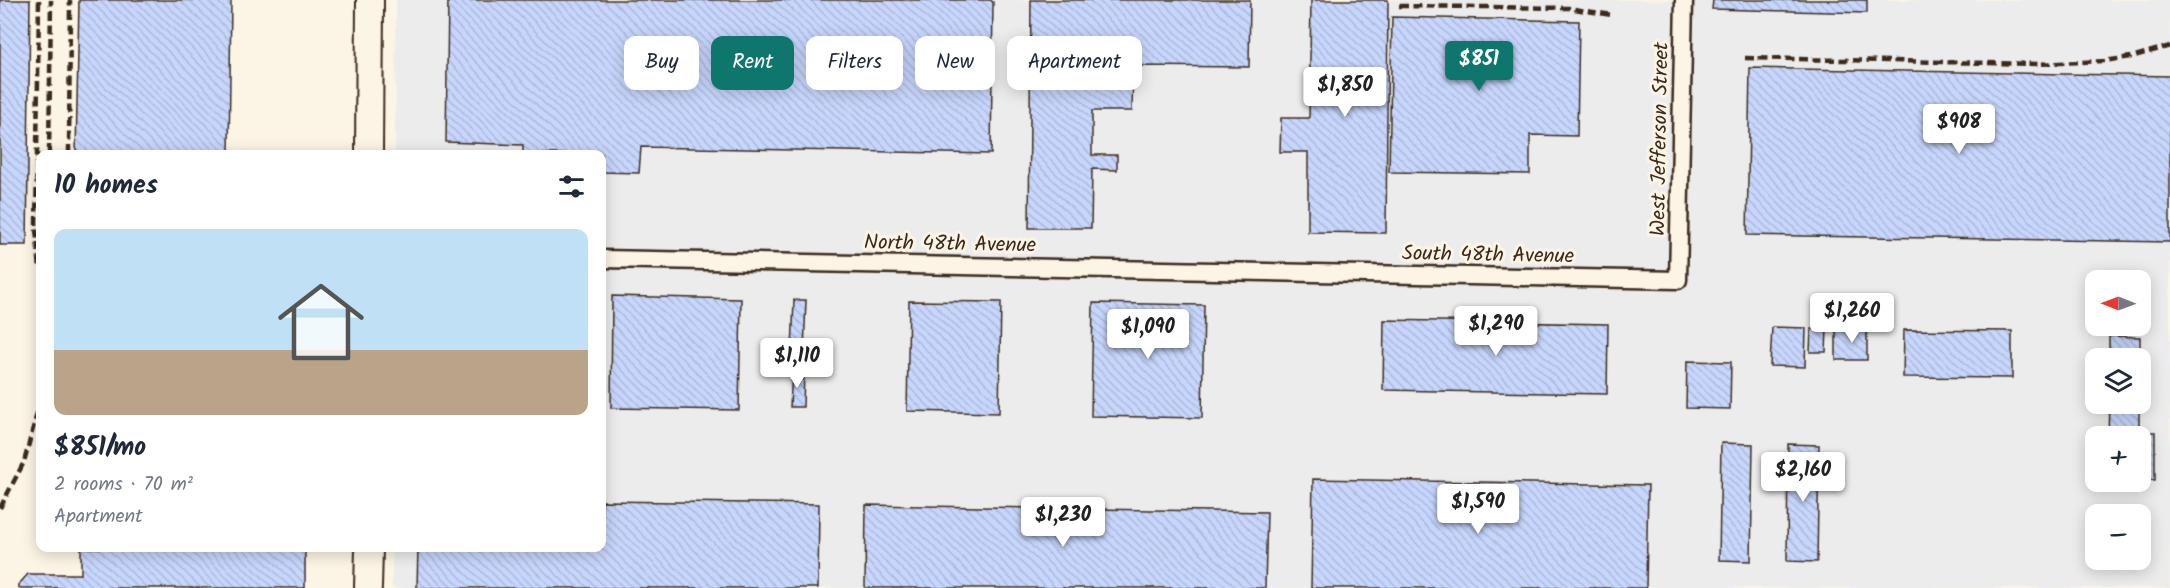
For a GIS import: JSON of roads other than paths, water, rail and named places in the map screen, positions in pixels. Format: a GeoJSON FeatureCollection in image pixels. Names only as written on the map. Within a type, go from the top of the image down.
{"type":"FeatureCollection","features":[{"type":"Feature","properties":{"kind":"main road"},"geometry":{"type":"LineString","coordinates":[[369,150],[370,0]]}},
{"type":"Feature","properties":{"kind":"main road"},"geometry":{"type":"LineString","coordinates":[[368,588],[369,552]]}},
{"type":"Feature","properties":{"kind":"street","name":"West Jefferson Street"},"geometry":{"type":"LineString","coordinates":[[1678,280],[1684,0]]}},
{"type":"Feature","properties":{"kind":"street","name":"North 48th Avenue"},"geometry":{"type":"LineString","coordinates":[[606,259],[1298,273]]}},
{"type":"Feature","properties":{"kind":"street","name":"South 48th Avenue"},"geometry":{"type":"LineString","coordinates":[[1298,273],[1678,280]]}},
{"type":"Feature","properties":{"kind":"railway"},"geometry":{"type":"LineString","coordinates":[[37,150],[39,0]]}},
{"type":"Feature","properties":{"kind":"railway"},"geometry":{"type":"LineString","coordinates":[[49,150],[51,0]]}},
{"type":"Feature","properties":{"kind":"railway"},"geometry":{"type":"LineString","coordinates":[[69,150],[70,0]]}},
{"type":"Feature","properties":{"kind":"railway"},"geometry":{"type":"LineString","coordinates":[[1399,6],[1568,8],[1612,15]]}},
{"type":"Feature","properties":{"kind":"railway"},"geometry":{"type":"LineString","coordinates":[[1745,58],[2039,64],[2104,61],[2131,57],[2170,46]]}},
{"type":"Feature","properties":{"kind":"railway"},"geometry":{"type":"LineString","coordinates":[[0,508],[24,462],[36,417]]}}]}
